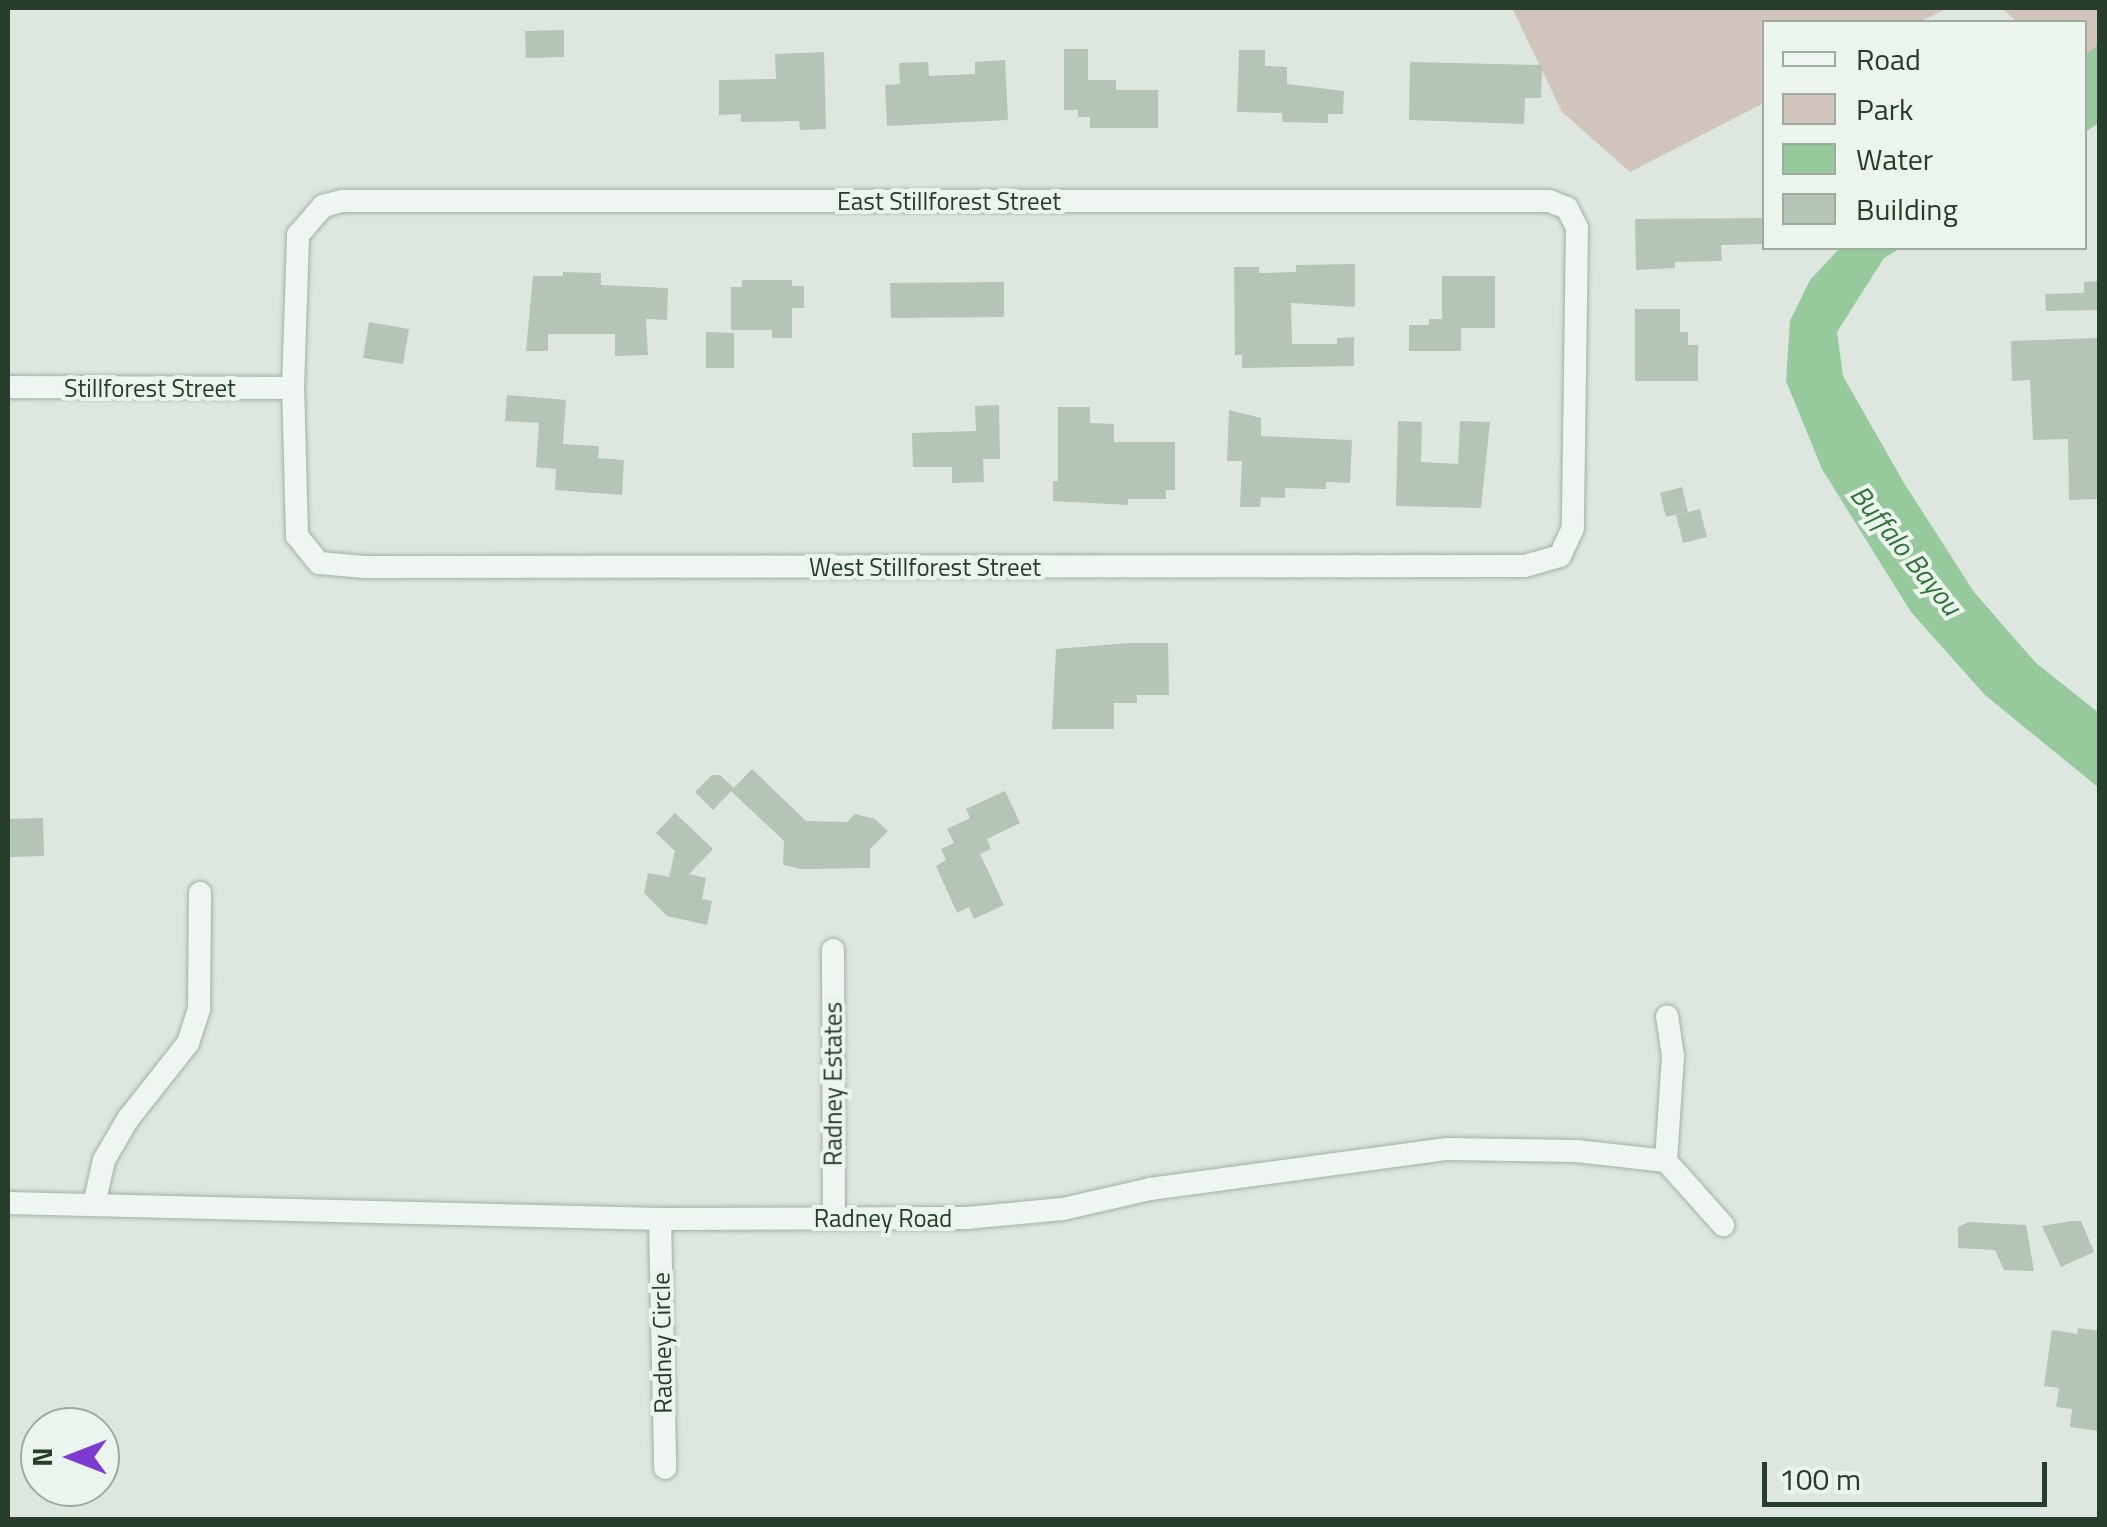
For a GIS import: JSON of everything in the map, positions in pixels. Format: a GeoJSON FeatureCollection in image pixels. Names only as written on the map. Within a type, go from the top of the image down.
{"type":"FeatureCollection","features":[{"type":"Feature","properties":{"kind":"street","name":"East Stillforest Street"},"geometry":{"type":"LineString","coordinates":[[294,388],[298,235],[323,206],[342,201],[1549,201],[1566,208],[1577,228],[1576,406]]}},
{"type":"Feature","properties":{"kind":"street","name":"Stillforest Street"},"geometry":{"type":"LineString","coordinates":[[8,387],[294,388]]}},
{"type":"Feature","properties":{"kind":"street","name":"West Stillforest Street"},"geometry":{"type":"LineString","coordinates":[[294,388],[296,536],[319,562],[365,567],[1524,566],[1560,556],[1572,528],[1576,406]]}},
{"type":"Feature","properties":{"kind":"street"},"geometry":{"type":"LineString","coordinates":[[94,1205],[104,1160],[128,1119],[188,1044],[199,1009],[200,894]]}},
{"type":"Feature","properties":{"kind":"street","name":"Radney Estates"},"geometry":{"type":"LineString","coordinates":[[833,950],[834,1216]]}},
{"type":"Feature","properties":{"kind":"street"},"geometry":{"type":"LineString","coordinates":[[1667,1016],[1673,1074],[1666,1161],[1723,1226]]}},
{"type":"Feature","properties":{"kind":"street","name":"Radney Road"},"geometry":{"type":"LineString","coordinates":[[8,1203],[660,1219],[1012,1216],[1164,1186],[1447,1148],[1576,1151],[1666,1161]]}},
{"type":"Feature","properties":{"kind":"street","name":"Radney Circle"},"geometry":{"type":"LineString","coordinates":[[660,1219],[665,1468]]}},
{"type":"Feature","properties":{"kind":"green space"},"geometry":{"type":"Polygon","coordinates":[[[1512,8],[1948,8],[1923,20],[1762,20],[1762,104],[1630,172],[1562,112],[1512,8]]]}},
{"type":"Feature","properties":{"kind":"green space"},"geometry":{"type":"Polygon","coordinates":[[[2002,8],[2099,8],[2099,104],[2087,91],[2087,20],[2015,20],[2002,8]]]}},
{"type":"Feature","properties":{"kind":"water"},"geometry":{"type":"Polygon","coordinates":[[[2099,44],[2099,123],[2087,131],[2087,53],[2099,44]]]}},
{"type":"Feature","properties":{"kind":"water","name":"Buffalo Bayou"},"geometry":{"type":"Polygon","coordinates":[[[1838,250],[1898,250],[1884,258],[1837,332],[1843,376],[1904,483],[1974,592],[2036,663],[2099,713],[2099,788],[1985,695],[1911,612],[1822,469],[1786,381],[1790,321],[1810,280],[1838,250]]]}},
{"type":"Feature","properties":{"kind":"building"},"geometry":{"type":"Polygon","coordinates":[[[564,30],[564,57],[526,58],[525,31],[564,30]]]}},
{"type":"Feature","properties":{"kind":"building"},"geometry":{"type":"Polygon","coordinates":[[[1064,49],[1088,49],[1088,80],[1116,80],[1116,90],[1158,90],[1158,128],[1090,128],[1090,117],[1078,117],[1078,110],[1064,110],[1064,49]]]}},
{"type":"Feature","properties":{"kind":"building"},"geometry":{"type":"Polygon","coordinates":[[[1239,50],[1265,50],[1265,66],[1287,67],[1287,84],[1344,91],[1343,114],[1328,114],[1328,123],[1282,122],[1282,113],[1237,112],[1239,50]]]}},
{"type":"Feature","properties":{"kind":"building"},"geometry":{"type":"Polygon","coordinates":[[[824,52],[826,129],[800,130],[799,121],[741,122],[741,114],[719,115],[719,80],[776,79],[775,54],[824,52]]]}},
{"type":"Feature","properties":{"kind":"building"},"geometry":{"type":"Polygon","coordinates":[[[1005,60],[1008,120],[887,126],[885,85],[900,84],[899,63],[928,62],[929,76],[975,74],[975,62],[1005,60]]]}},
{"type":"Feature","properties":{"kind":"building"},"geometry":{"type":"Polygon","coordinates":[[[1410,62],[1542,65],[1541,98],[1525,98],[1524,124],[1409,120],[1410,62]]]}},
{"type":"Feature","properties":{"kind":"building"},"geometry":{"type":"Polygon","coordinates":[[[1762,218],[1762,244],[1721,245],[1722,261],[1675,262],[1675,268],[1636,270],[1635,219],[1762,218]]]}},
{"type":"Feature","properties":{"kind":"building"},"geometry":{"type":"Polygon","coordinates":[[[1355,264],[1355,307],[1291,303],[1292,344],[1337,344],[1337,338],[1354,337],[1354,366],[1242,368],[1242,355],[1235,355],[1234,267],[1259,267],[1259,273],[1296,272],[1296,265],[1355,264]]]}},
{"type":"Feature","properties":{"kind":"building"},"geometry":{"type":"Polygon","coordinates":[[[563,272],[601,273],[601,285],[668,288],[667,320],[646,319],[648,355],[615,356],[615,334],[548,334],[548,351],[526,351],[533,276],[563,276],[563,272]]]}},
{"type":"Feature","properties":{"kind":"building"},"geometry":{"type":"Polygon","coordinates":[[[1442,276],[1495,276],[1495,328],[1461,328],[1461,351],[1409,351],[1409,325],[1429,325],[1429,319],[1442,319],[1442,276]]]}},
{"type":"Feature","properties":{"kind":"building"},"geometry":{"type":"Polygon","coordinates":[[[742,280],[792,280],[792,286],[804,286],[804,308],[792,308],[792,338],[772,338],[772,330],[731,330],[731,287],[742,287],[742,280]]]}},
{"type":"Feature","properties":{"kind":"building"},"geometry":{"type":"Polygon","coordinates":[[[2100,281],[2100,310],[2046,311],[2045,294],[2084,293],[2084,282],[2100,281]]]}},
{"type":"Feature","properties":{"kind":"building"},"geometry":{"type":"Polygon","coordinates":[[[1004,282],[1004,317],[891,318],[890,283],[1004,282]]]}},
{"type":"Feature","properties":{"kind":"building"},"geometry":{"type":"Polygon","coordinates":[[[1635,309],[1680,309],[1680,332],[1688,332],[1688,345],[1698,345],[1698,381],[1635,381],[1635,309]]]}},
{"type":"Feature","properties":{"kind":"building"},"geometry":{"type":"Polygon","coordinates":[[[369,322],[409,329],[403,364],[363,358],[369,322]]]}},
{"type":"Feature","properties":{"kind":"building"},"geometry":{"type":"Polygon","coordinates":[[[706,332],[734,333],[734,368],[706,368],[706,332]]]}},
{"type":"Feature","properties":{"kind":"building"},"geometry":{"type":"Polygon","coordinates":[[[2097,338],[2100,499],[2069,500],[2068,439],[2033,440],[2030,380],[2012,381],[2011,341],[2097,338]]]}},
{"type":"Feature","properties":{"kind":"building"},"geometry":{"type":"Polygon","coordinates":[[[507,395],[566,400],[563,444],[599,446],[598,458],[624,460],[622,495],[555,490],[556,469],[536,467],[539,423],[505,421],[507,395]]]}},
{"type":"Feature","properties":{"kind":"building"},"geometry":{"type":"Polygon","coordinates":[[[999,405],[1000,459],[983,459],[984,482],[952,483],[952,467],[913,467],[912,433],[976,431],[975,406],[999,405]]]}},
{"type":"Feature","properties":{"kind":"building"},"geometry":{"type":"Polygon","coordinates":[[[1058,407],[1090,407],[1090,423],[1114,424],[1114,442],[1175,442],[1175,490],[1166,490],[1166,499],[1128,499],[1128,505],[1053,501],[1053,481],[1058,481],[1058,407]]]}},
{"type":"Feature","properties":{"kind":"building"},"geometry":{"type":"Polygon","coordinates":[[[1229,410],[1261,418],[1261,436],[1352,440],[1350,483],[1326,482],[1326,489],[1285,488],[1285,498],[1261,497],[1260,507],[1240,507],[1242,461],[1227,461],[1229,410]]]}},
{"type":"Feature","properties":{"kind":"building"},"geometry":{"type":"Polygon","coordinates":[[[1398,421],[1422,422],[1421,462],[1458,464],[1460,421],[1490,422],[1481,508],[1396,506],[1398,421]]]}},
{"type":"Feature","properties":{"kind":"building"},"geometry":{"type":"Polygon","coordinates":[[[1682,487],[1688,512],[1666,517],[1660,493],[1682,487]]]}},
{"type":"Feature","properties":{"kind":"building"},"geometry":{"type":"Polygon","coordinates":[[[1700,509],[1707,537],[1683,543],[1676,515],[1700,509]]]}},
{"type":"Feature","properties":{"kind":"building"},"geometry":{"type":"Polygon","coordinates":[[[1168,643],[1169,695],[1137,695],[1137,703],[1114,703],[1114,729],[1052,729],[1056,649],[1168,643]]]}},
{"type":"Feature","properties":{"kind":"building"},"geometry":{"type":"Polygon","coordinates":[[[752,769],[806,821],[847,822],[855,814],[875,819],[888,831],[870,849],[870,868],[802,869],[783,865],[784,841],[731,791],[752,769]]]}},
{"type":"Feature","properties":{"kind":"building"},"geometry":{"type":"Polygon","coordinates":[[[712,775],[720,775],[734,788],[713,810],[695,792],[712,775]]]}},
{"type":"Feature","properties":{"kind":"building"},"geometry":{"type":"Polygon","coordinates":[[[1005,791],[1020,823],[987,839],[991,849],[980,854],[1004,905],[974,919],[969,907],[957,913],[936,866],[946,860],[941,849],[954,843],[947,829],[970,818],[966,809],[1005,791]]]}},
{"type":"Feature","properties":{"kind":"building"},"geometry":{"type":"Polygon","coordinates":[[[675,813],[713,849],[689,874],[706,878],[702,899],[712,901],[707,925],[667,916],[644,893],[648,873],[669,877],[675,851],[656,833],[675,813]]]}},
{"type":"Feature","properties":{"kind":"building"},"geometry":{"type":"Polygon","coordinates":[[[43,818],[44,856],[8,857],[8,819],[43,818]]]}},
{"type":"Feature","properties":{"kind":"building"},"geometry":{"type":"Polygon","coordinates":[[[2081,1221],[2094,1252],[2061,1267],[2042,1226],[2081,1221]]]}},
{"type":"Feature","properties":{"kind":"building"},"geometry":{"type":"Polygon","coordinates":[[[1969,1222],[2026,1225],[2034,1271],[2004,1270],[1995,1250],[1958,1248],[1958,1227],[1969,1222]]]}},
{"type":"Feature","properties":{"kind":"building"},"geometry":{"type":"Polygon","coordinates":[[[2078,1328],[2100,1331],[2100,1431],[2070,1427],[2072,1409],[2056,1407],[2059,1388],[2044,1386],[2052,1330],[2077,1334],[2078,1328]]]}}]}
